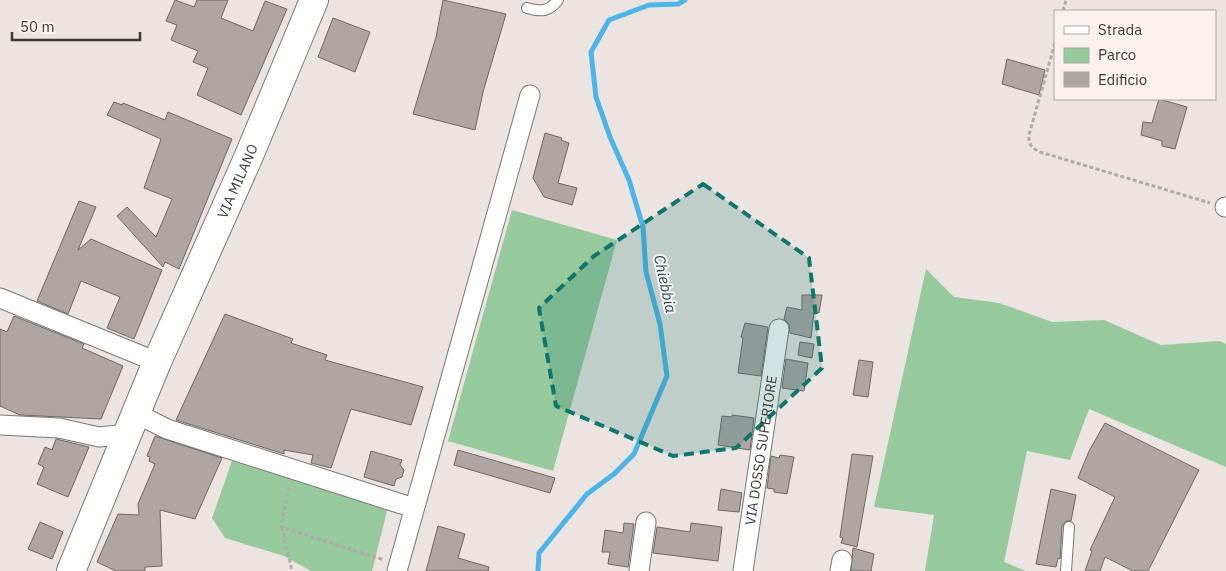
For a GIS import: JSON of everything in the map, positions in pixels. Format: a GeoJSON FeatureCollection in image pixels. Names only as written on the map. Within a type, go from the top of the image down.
{"type":"FeatureCollection","features":[{"type":"Feature","properties":{"kind":"main road","name":"VIA MILANO"},"geometry":{"type":"LineString","coordinates":[[71,571],[157,362],[248,158],[314,0]]}},
{"type":"Feature","properties":{"kind":"street"},"geometry":{"type":"LineString","coordinates":[[398,568],[530,95]]}},
{"type":"Feature","properties":{"kind":"street"},"geometry":{"type":"LineString","coordinates":[[0,298],[157,362]]}},
{"type":"Feature","properties":{"kind":"street","name":"VIA DOSSO SUPERIORE"},"geometry":{"type":"LineString","coordinates":[[742,571],[779,329]]}},
{"type":"Feature","properties":{"kind":"street"},"geometry":{"type":"LineString","coordinates":[[0,426],[59,428],[100,437],[132,424],[167,429],[414,508]]}},
{"type":"Feature","properties":{"kind":"street"},"geometry":{"type":"LineString","coordinates":[[639,571],[646,522]]}},
{"type":"Feature","properties":{"kind":"lane"},"geometry":{"type":"LineString","coordinates":[[527,8],[540,12],[552,8],[558,0]]}},
{"type":"Feature","properties":{"kind":"lane"},"geometry":{"type":"LineString","coordinates":[[1066,571],[1069,527]]}},
{"type":"Feature","properties":{"kind":"path"},"geometry":{"type":"LineString","coordinates":[[1054,47],[1029,135],[1028,140],[1032,148],[1225,207]]}},
{"type":"Feature","properties":{"kind":"path"},"geometry":{"type":"LineString","coordinates":[[292,571],[281,527],[293,469]]}},
{"type":"Feature","properties":{"kind":"path"},"geometry":{"type":"LineString","coordinates":[[281,527],[398,568]]}},
{"type":"Feature","properties":{"kind":"highlighted area"},"geometry":{"type":"Polygon","coordinates":[[[703,184],[809,258],[822,368],[736,448],[673,456],[556,406],[539,308],[594,256],[703,184]]]}},
{"type":"Feature","properties":{"kind":"green space"},"geometry":{"type":"Polygon","coordinates":[[[512,210],[617,240],[553,471],[448,441],[512,210]]]}},
{"type":"Feature","properties":{"kind":"green space"},"geometry":{"type":"Polygon","coordinates":[[[926,269],[954,297],[999,303],[1052,322],[1104,320],[1161,345],[1219,341],[1226,344],[1226,467],[1089,409],[1070,460],[1027,451],[1004,562],[1026,571],[925,571],[934,515],[874,507],[926,269]]]}},
{"type":"Feature","properties":{"kind":"green space"},"geometry":{"type":"Polygon","coordinates":[[[232,461],[388,507],[372,571],[311,571],[284,556],[225,538],[212,518],[232,461]]]}},
{"type":"Feature","properties":{"kind":"building"},"geometry":{"type":"Polygon","coordinates":[[[175,0],[194,7],[197,0],[228,0],[221,18],[253,31],[265,1],[287,9],[241,115],[197,95],[208,68],[193,62],[198,51],[171,40],[177,25],[166,21],[175,0]]]}},
{"type":"Feature","properties":{"kind":"building"},"geometry":{"type":"Polygon","coordinates":[[[443,0],[506,14],[483,92],[475,130],[413,114],[436,37],[443,0]]]}},
{"type":"Feature","properties":{"kind":"building"},"geometry":{"type":"Polygon","coordinates":[[[333,18],[370,32],[355,72],[318,57],[333,18]]]}},
{"type":"Feature","properties":{"kind":"building"},"geometry":{"type":"Polygon","coordinates":[[[1007,59],[1045,70],[1039,95],[1002,84],[1007,59]]]}},
{"type":"Feature","properties":{"kind":"building"},"geometry":{"type":"Polygon","coordinates":[[[1159,100],[1187,107],[1175,149],[1162,146],[1162,141],[1141,135],[1143,122],[1152,123],[1159,100]]]}},
{"type":"Feature","properties":{"kind":"building"},"geometry":{"type":"Polygon","coordinates":[[[114,102],[122,105],[123,103],[165,120],[168,112],[232,139],[179,269],[165,262],[163,267],[117,216],[127,207],[156,237],[172,199],[144,188],[161,139],[107,115],[114,102]]]}},
{"type":"Feature","properties":{"kind":"building"},"geometry":{"type":"Polygon","coordinates":[[[545,133],[562,138],[561,140],[569,143],[558,183],[577,188],[572,205],[544,197],[533,178],[545,133]]]}},
{"type":"Feature","properties":{"kind":"building"},"geometry":{"type":"Polygon","coordinates":[[[79,201],[96,207],[78,250],[91,239],[162,270],[134,339],[107,328],[120,297],[81,281],[68,314],[37,301],[79,201]]]}},
{"type":"Feature","properties":{"kind":"building"},"geometry":{"type":"Polygon","coordinates":[[[802,295],[822,295],[819,313],[814,312],[811,338],[790,333],[789,324],[784,319],[787,307],[802,310],[802,295]]]}},
{"type":"Feature","properties":{"kind":"building"},"geometry":{"type":"Polygon","coordinates":[[[225,314],[293,339],[291,343],[327,355],[325,360],[423,387],[411,425],[351,409],[331,468],[311,463],[313,455],[284,450],[284,454],[176,420],[225,314]]]}},
{"type":"Feature","properties":{"kind":"building"},"geometry":{"type":"Polygon","coordinates":[[[14,316],[84,344],[82,348],[123,366],[101,419],[20,415],[0,406],[0,329],[7,332],[14,316]]]}},
{"type":"Feature","properties":{"kind":"building"},"geometry":{"type":"Polygon","coordinates":[[[745,323],[768,327],[761,376],[738,373],[743,338],[741,337],[745,323]]]}},
{"type":"Feature","properties":{"kind":"building"},"geometry":{"type":"Polygon","coordinates":[[[800,342],[814,344],[812,358],[798,355],[800,342]]]}},
{"type":"Feature","properties":{"kind":"building"},"geometry":{"type":"Polygon","coordinates":[[[786,359],[808,363],[804,391],[782,388],[786,359]]]}},
{"type":"Feature","properties":{"kind":"building"},"geometry":{"type":"Polygon","coordinates":[[[859,360],[873,362],[868,397],[853,395],[859,360]]]}},
{"type":"Feature","properties":{"kind":"building"},"geometry":{"type":"Polygon","coordinates":[[[732,415],[754,418],[750,450],[718,445],[722,416],[732,417],[732,415]]]}},
{"type":"Feature","properties":{"kind":"building"},"geometry":{"type":"Polygon","coordinates":[[[1105,423],[1199,470],[1148,571],[1133,571],[1105,557],[1100,571],[1085,571],[1092,551],[1090,550],[1115,497],[1078,478],[1089,451],[1105,423]]]}},
{"type":"Feature","properties":{"kind":"building"},"geometry":{"type":"Polygon","coordinates":[[[155,436],[222,458],[195,519],[160,510],[162,566],[145,567],[145,571],[116,571],[97,562],[118,514],[139,515],[138,504],[155,464],[149,461],[150,457],[147,456],[155,436]]]}},
{"type":"Feature","properties":{"kind":"building"},"geometry":{"type":"Polygon","coordinates":[[[56,439],[89,447],[68,497],[37,484],[44,467],[38,464],[45,447],[52,450],[56,439]]]}},
{"type":"Feature","properties":{"kind":"building"},"geometry":{"type":"Polygon","coordinates":[[[458,450],[555,478],[550,493],[454,465],[458,450]]]}},
{"type":"Feature","properties":{"kind":"building"},"geometry":{"type":"Polygon","coordinates":[[[371,451],[402,460],[400,465],[404,470],[402,477],[396,479],[394,486],[364,477],[371,451]]]}},
{"type":"Feature","properties":{"kind":"building"},"geometry":{"type":"Polygon","coordinates":[[[852,454],[873,456],[857,547],[841,543],[843,538],[840,537],[852,454]]]}},
{"type":"Feature","properties":{"kind":"building"},"geometry":{"type":"Polygon","coordinates":[[[780,455],[794,457],[787,494],[774,492],[774,489],[767,488],[771,456],[779,458],[780,455]]]}},
{"type":"Feature","properties":{"kind":"building"},"geometry":{"type":"Polygon","coordinates":[[[721,489],[742,493],[739,512],[718,510],[721,489]]]}},
{"type":"Feature","properties":{"kind":"building"},"geometry":{"type":"Polygon","coordinates":[[[1051,489],[1076,495],[1071,521],[1066,521],[1062,526],[1060,559],[1058,558],[1056,567],[1036,564],[1051,489]]]}},
{"type":"Feature","properties":{"kind":"building"},"geometry":{"type":"Polygon","coordinates":[[[40,522],[63,532],[52,559],[28,549],[40,522]]]}},
{"type":"Feature","properties":{"kind":"building"},"geometry":{"type":"Polygon","coordinates":[[[624,523],[634,524],[628,567],[608,564],[610,552],[602,552],[605,530],[623,533],[624,523]]]}},
{"type":"Feature","properties":{"kind":"building"},"geometry":{"type":"Polygon","coordinates":[[[691,523],[722,527],[718,561],[653,553],[657,527],[690,532],[691,523]]]}},
{"type":"Feature","properties":{"kind":"building"},"geometry":{"type":"Polygon","coordinates":[[[438,526],[465,534],[458,558],[489,567],[488,571],[426,571],[438,526]]]}},
{"type":"Feature","properties":{"kind":"building"},"geometry":{"type":"Polygon","coordinates":[[[853,548],[874,554],[871,571],[851,571],[853,548]]]}},
{"type":"Feature","properties":{"kind":"waterway","name":"Chiebbia"},"geometry":{"type":"LineString","coordinates":[[538,571],[539,553],[587,494],[614,474],[634,454],[667,376],[660,324],[646,272],[643,227],[629,180],[610,137],[596,97],[591,52],[609,20],[649,5],[678,4],[685,0]]}}]}
